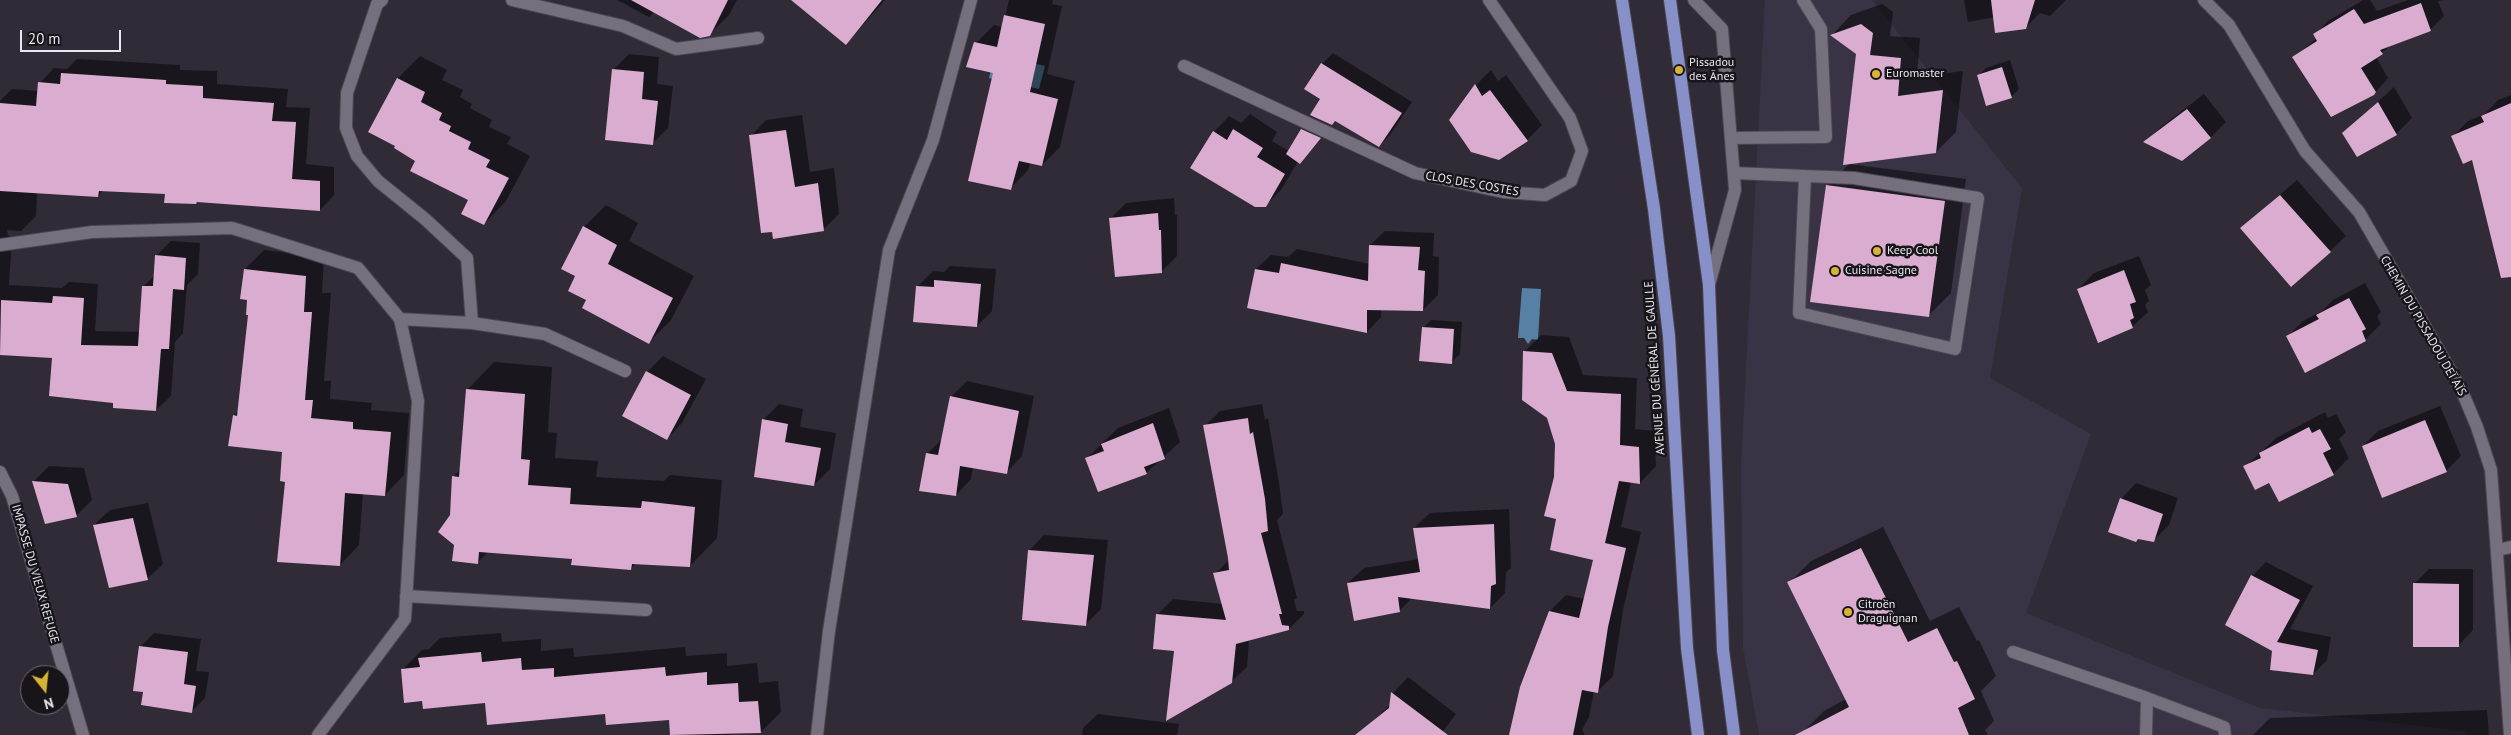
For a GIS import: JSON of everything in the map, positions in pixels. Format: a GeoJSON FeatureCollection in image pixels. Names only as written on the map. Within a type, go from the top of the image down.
{"type":"FeatureCollection","features":[{"type":"Feature","properties":{"kind":"main road","name":"AVENUE DU GÉNÉRAL DE GAULLE"},"geometry":{"type":"LineString","coordinates":[[1622,0],[1654,209],[1669,336],[1686,648],[1698,735]]}},
{"type":"Feature","properties":{"kind":"main road"},"geometry":{"type":"LineString","coordinates":[[1670,0],[1709,285],[1723,650],[1734,735]]}},
{"type":"Feature","properties":{"kind":"street"},"geometry":{"type":"LineString","coordinates":[[382,0],[377,4],[347,92],[346,128],[357,156],[378,180],[426,219],[467,258],[472,323]]}},
{"type":"Feature","properties":{"kind":"street"},"geometry":{"type":"LineString","coordinates":[[512,0],[623,26],[676,49],[758,38]]}},
{"type":"Feature","properties":{"kind":"street"},"geometry":{"type":"LineString","coordinates":[[817,735],[828,631],[889,250],[933,140],[971,0]]}},
{"type":"Feature","properties":{"kind":"street","name":"CLOS DES COSTES"},"geometry":{"type":"LineString","coordinates":[[1184,66],[1415,173],[1504,192],[1545,195],[1571,180],[1582,151],[1570,118],[1490,0]]}},
{"type":"Feature","properties":{"kind":"street"},"geometry":{"type":"LineString","coordinates":[[1694,0],[1722,29],[1735,190],[1709,285]]}},
{"type":"Feature","properties":{"kind":"street"},"geometry":{"type":"LineString","coordinates":[[1731,138],[1826,138],[1821,29],[1803,0]]}},
{"type":"Feature","properties":{"kind":"street","name":"CHEMIN DU PISSADOU DEÏ AÏS"},"geometry":{"type":"LineString","coordinates":[[2204,0],[2229,25],[2305,151],[2359,212],[2461,389],[2491,470],[2510,735]]}},
{"type":"Feature","properties":{"kind":"street"},"geometry":{"type":"LineString","coordinates":[[1734,173],[1854,178],[1978,198],[1955,349],[1798,313],[1805,176]]}},
{"type":"Feature","properties":{"kind":"street"},"geometry":{"type":"LineString","coordinates":[[0,245],[92,232],[232,228],[358,268],[400,319],[418,401],[405,618],[318,735]]}},
{"type":"Feature","properties":{"kind":"street"},"geometry":{"type":"LineString","coordinates":[[400,319],[472,323],[545,334],[626,371]]}},
{"type":"Feature","properties":{"kind":"street","name":"IMPASSE DU VIEUX REFUGE"},"geometry":{"type":"LineString","coordinates":[[0,472],[12,496],[83,735]]}},
{"type":"Feature","properties":{"kind":"street"},"geometry":{"type":"LineString","coordinates":[[2497,550],[2511,547]]}},
{"type":"Feature","properties":{"kind":"street"},"geometry":{"type":"LineString","coordinates":[[406,596],[646,610]]}},
{"type":"Feature","properties":{"kind":"street"},"geometry":{"type":"LineString","coordinates":[[2013,652],[2147,698],[2224,727],[2225,735]]}},
{"type":"Feature","properties":{"kind":"street"},"geometry":{"type":"LineString","coordinates":[[2146,735],[2147,698]]}},
{"type":"Feature","properties":{"kind":"shaded area"},"geometry":{"type":"Polygon","coordinates":[[[1765,0],[1872,0],[2022,188],[1990,378],[2091,434],[2026,613],[2260,708],[2466,731],[2466,735],[1759,735],[1743,647],[1741,467],[1765,0]]]}},
{"type":"Feature","properties":{"kind":"water"},"geometry":{"type":"Polygon","coordinates":[[[995,54],[1045,66],[1039,89],[989,78],[995,54]]]}},
{"type":"Feature","properties":{"kind":"water"},"geometry":{"type":"Polygon","coordinates":[[[1522,288],[1541,289],[1538,340],[1532,339],[1528,344],[1524,338],[1518,338],[1522,288]]]}},
{"type":"Feature","properties":{"kind":"building"},"geometry":{"type":"Polygon","coordinates":[[[631,0],[728,0],[710,36],[700,38],[631,0]]]}},
{"type":"Feature","properties":{"kind":"building"},"geometry":{"type":"Polygon","coordinates":[[[791,0],[882,0],[846,45],[791,0]]]}},
{"type":"Feature","properties":{"kind":"building"},"geometry":{"type":"Polygon","coordinates":[[[1991,0],[2035,0],[2026,29],[1995,33],[1991,0]]]}},
{"type":"Feature","properties":{"kind":"building"},"geometry":{"type":"Polygon","coordinates":[[[2421,3],[2431,31],[2380,50],[2383,54],[2361,68],[2376,92],[2374,95],[2331,117],[2292,57],[2317,41],[2313,34],[2354,9],[2364,24],[2421,3]]]}},
{"type":"Feature","properties":{"kind":"building"},"geometry":{"type":"Polygon","coordinates":[[[1004,15],[1045,24],[1030,92],[1058,99],[1042,166],[1019,161],[1011,190],[968,181],[993,73],[966,67],[974,42],[997,47],[1004,15]]]}},
{"type":"Feature","properties":{"kind":"building","name":"Euromaster"},"geometry":{"type":"Polygon","coordinates":[[[1861,24],[1873,33],[1870,55],[1901,58],[1898,96],[1943,90],[1936,153],[1843,165],[1856,54],[1830,35],[1861,24]]]}},
{"type":"Feature","properties":{"kind":"building"},"geometry":{"type":"Polygon","coordinates":[[[1321,63],[1402,113],[1379,147],[1335,121],[1332,125],[1310,115],[1320,99],[1304,89],[1321,63]]]}},
{"type":"Feature","properties":{"kind":"building"},"geometry":{"type":"Polygon","coordinates":[[[2002,67],[2012,98],[1986,106],[1977,75],[2002,67]]]}},
{"type":"Feature","properties":{"kind":"building"},"geometry":{"type":"Polygon","coordinates":[[[612,69],[644,72],[642,99],[658,101],[653,145],[605,140],[612,69]]]}},
{"type":"Feature","properties":{"kind":"building"},"geometry":{"type":"Polygon","coordinates":[[[61,73],[166,80],[166,84],[203,86],[203,98],[274,103],[272,121],[296,122],[292,179],[320,181],[320,211],[197,202],[196,204],[164,203],[165,194],[99,191],[98,197],[0,191],[0,103],[36,106],[38,82],[60,84],[61,73]]]}},
{"type":"Feature","properties":{"kind":"building"},"geometry":{"type":"Polygon","coordinates":[[[397,78],[425,92],[421,102],[442,113],[439,120],[451,126],[449,131],[471,142],[468,149],[490,160],[486,167],[509,178],[484,225],[461,214],[468,200],[410,171],[415,161],[394,148],[395,146],[368,132],[397,78]]]}},
{"type":"Feature","properties":{"kind":"building"},"geometry":{"type":"Polygon","coordinates":[[[1475,84],[1482,96],[1490,90],[1528,141],[1499,160],[1471,152],[1449,120],[1475,84]]]}},
{"type":"Feature","properties":{"kind":"building"},"geometry":{"type":"Polygon","coordinates":[[[2378,102],[2397,135],[2357,157],[2342,133],[2378,102]]]}},
{"type":"Feature","properties":{"kind":"building"},"geometry":{"type":"Polygon","coordinates":[[[2511,103],[2511,277],[2501,278],[2472,160],[2463,164],[2451,136],[2484,122],[2481,116],[2511,103]]]}},
{"type":"Feature","properties":{"kind":"building"},"geometry":{"type":"Polygon","coordinates":[[[2187,109],[2211,138],[2182,161],[2143,142],[2187,109]]]}},
{"type":"Feature","properties":{"kind":"building"},"geometry":{"type":"Polygon","coordinates":[[[1233,129],[1263,148],[1257,157],[1285,174],[1266,207],[1255,207],[1190,168],[1213,131],[1227,140],[1233,129]]]}},
{"type":"Feature","properties":{"kind":"building"},"geometry":{"type":"Polygon","coordinates":[[[1301,129],[1321,138],[1300,164],[1286,154],[1301,129]]]}},
{"type":"Feature","properties":{"kind":"building"},"geometry":{"type":"Polygon","coordinates":[[[786,130],[795,187],[818,183],[824,231],[773,239],[772,232],[761,233],[749,135],[786,130]]]}},
{"type":"Feature","properties":{"kind":"building","name":"Keep Cool"},"geometry":{"type":"Polygon","coordinates":[[[1826,185],[1945,201],[1929,317],[1810,302],[1826,185]]]}},
{"type":"Feature","properties":{"kind":"building"},"geometry":{"type":"Polygon","coordinates":[[[2280,195],[2331,252],[2291,287],[2240,228],[2280,195]]]}},
{"type":"Feature","properties":{"kind":"building"},"geometry":{"type":"Polygon","coordinates":[[[1158,213],[1159,230],[1161,230],[1162,273],[1115,277],[1109,218],[1158,213]]]}},
{"type":"Feature","properties":{"kind":"building"},"geometry":{"type":"Polygon","coordinates":[[[583,226],[617,245],[608,264],[673,298],[649,344],[582,308],[586,300],[568,291],[575,276],[561,269],[583,226]]]}},
{"type":"Feature","properties":{"kind":"building"},"geometry":{"type":"Polygon","coordinates":[[[1369,245],[1420,247],[1418,270],[1425,271],[1423,311],[1367,310],[1367,333],[1247,308],[1255,269],[1279,273],[1281,263],[1368,281],[1369,245]]]}},
{"type":"Feature","properties":{"kind":"building"},"geometry":{"type":"Polygon","coordinates":[[[155,255],[186,258],[184,290],[173,289],[169,349],[161,349],[156,411],[113,408],[113,403],[49,396],[52,358],[0,355],[1,300],[52,303],[53,296],[84,298],[81,345],[138,346],[142,286],[153,286],[155,255]]]}},
{"type":"Feature","properties":{"kind":"building"},"geometry":{"type":"Polygon","coordinates":[[[244,269],[306,276],[304,312],[312,312],[305,400],[313,400],[311,418],[353,422],[353,429],[391,432],[385,496],[345,493],[340,566],[277,562],[285,482],[280,481],[282,452],[228,446],[233,415],[237,416],[248,315],[246,315],[247,300],[240,299],[244,269]]]}},
{"type":"Feature","properties":{"kind":"building"},"geometry":{"type":"Polygon","coordinates":[[[2124,270],[2136,302],[2130,304],[2134,318],[2130,320],[2133,328],[2098,343],[2077,289],[2124,270]]]}},
{"type":"Feature","properties":{"kind":"building"},"geometry":{"type":"Polygon","coordinates":[[[934,280],[981,284],[977,327],[913,322],[916,286],[934,287],[934,280]]]}},
{"type":"Feature","properties":{"kind":"building"},"geometry":{"type":"Polygon","coordinates":[[[2349,298],[2366,329],[2362,331],[2366,341],[2305,373],[2286,336],[2319,319],[2316,315],[2349,298]]]}},
{"type":"Feature","properties":{"kind":"building"},"geometry":{"type":"Polygon","coordinates":[[[1422,327],[1454,329],[1452,364],[1419,361],[1422,327]]]}},
{"type":"Feature","properties":{"kind":"building"},"geometry":{"type":"Polygon","coordinates":[[[1523,351],[1552,353],[1567,391],[1621,394],[1620,445],[1639,447],[1640,484],[1619,481],[1605,543],[1626,548],[1608,627],[1598,693],[1582,690],[1573,735],[1509,735],[1520,687],[1549,611],[1579,618],[1593,560],[1550,550],[1556,519],[1544,516],[1554,477],[1555,444],[1547,418],[1522,400],[1523,351]]]}},
{"type":"Feature","properties":{"kind":"building"},"geometry":{"type":"Polygon","coordinates":[[[646,371],[691,395],[667,440],[622,416],[646,371]]]}},
{"type":"Feature","properties":{"kind":"building"},"geometry":{"type":"Polygon","coordinates":[[[466,389],[525,394],[521,459],[530,460],[528,485],[571,488],[570,504],[641,508],[642,501],[695,507],[690,567],[632,564],[631,570],[571,565],[572,559],[479,552],[478,564],[452,561],[454,545],[438,532],[450,515],[452,476],[459,477],[466,389]]]}},
{"type":"Feature","properties":{"kind":"building"},"geometry":{"type":"Polygon","coordinates":[[[950,396],[1019,411],[1007,474],[960,466],[956,496],[919,491],[926,453],[938,455],[950,396]]]}},
{"type":"Feature","properties":{"kind":"building"},"geometry":{"type":"Polygon","coordinates":[[[1248,418],[1250,434],[1253,432],[1265,499],[1268,531],[1261,533],[1282,614],[1279,614],[1282,625],[1289,626],[1289,630],[1236,644],[1232,683],[1166,721],[1174,651],[1153,649],[1156,614],[1226,620],[1213,573],[1229,570],[1228,558],[1203,425],[1248,418]]]}},
{"type":"Feature","properties":{"kind":"building"},"geometry":{"type":"Polygon","coordinates":[[[762,419],[788,424],[785,442],[821,448],[814,486],[754,477],[762,419]]]}},
{"type":"Feature","properties":{"kind":"building"},"geometry":{"type":"Polygon","coordinates":[[[2425,420],[2447,472],[2382,498],[2362,446],[2425,420]]]}},
{"type":"Feature","properties":{"kind":"building"},"geometry":{"type":"Polygon","coordinates":[[[1153,423],[1165,459],[1144,467],[1147,474],[1098,492],[1085,458],[1104,451],[1101,444],[1153,423]]]}},
{"type":"Feature","properties":{"kind":"building"},"geometry":{"type":"Polygon","coordinates":[[[2309,427],[2312,433],[2320,429],[2331,449],[2323,453],[2334,475],[2279,502],[2269,483],[2255,490],[2243,466],[2261,458],[2259,453],[2309,427]]]}},
{"type":"Feature","properties":{"kind":"building"},"geometry":{"type":"Polygon","coordinates":[[[32,481],[68,484],[77,517],[45,524],[32,481]]]}},
{"type":"Feature","properties":{"kind":"building"},"geometry":{"type":"Polygon","coordinates":[[[2120,498],[2163,514],[2154,542],[2138,539],[2136,542],[2108,532],[2120,498]]]}},
{"type":"Feature","properties":{"kind":"building"},"geometry":{"type":"Polygon","coordinates":[[[133,518],[148,580],[109,588],[93,525],[133,518]]]}},
{"type":"Feature","properties":{"kind":"building"},"geometry":{"type":"Polygon","coordinates":[[[1494,524],[1496,584],[1491,586],[1490,609],[1398,597],[1400,612],[1354,621],[1347,583],[1420,572],[1413,528],[1494,524]]]}},
{"type":"Feature","properties":{"kind":"building","name":"Citroën Draguignan"},"geometry":{"type":"Polygon","coordinates":[[[1861,548],[1908,642],[1937,628],[1954,662],[1957,661],[1975,699],[1958,708],[1969,735],[1795,735],[1849,707],[1787,582],[1861,548]]]}},
{"type":"Feature","properties":{"kind":"building"},"geometry":{"type":"Polygon","coordinates":[[[1028,550],[1094,555],[1086,626],[1022,620],[1028,550]]]}},
{"type":"Feature","properties":{"kind":"building"},"geometry":{"type":"Polygon","coordinates":[[[2251,575],[2300,600],[2277,642],[2318,650],[2313,675],[2270,670],[2272,651],[2225,625],[2251,575]]]}},
{"type":"Feature","properties":{"kind":"building"},"geometry":{"type":"Polygon","coordinates":[[[2413,583],[2459,584],[2459,647],[2413,647],[2413,583]]]}},
{"type":"Feature","properties":{"kind":"building"},"geometry":{"type":"Polygon","coordinates":[[[139,646],[188,652],[184,684],[196,686],[192,713],[141,705],[143,692],[133,691],[139,646]]]}},
{"type":"Feature","properties":{"kind":"building"},"geometry":{"type":"Polygon","coordinates":[[[481,652],[482,662],[521,658],[522,670],[554,668],[554,677],[665,667],[666,676],[707,672],[707,685],[738,683],[739,702],[758,701],[761,733],[670,735],[669,720],[606,725],[605,714],[487,725],[485,703],[423,709],[422,701],[404,703],[401,669],[420,667],[418,658],[481,652]]]}},
{"type":"Feature","properties":{"kind":"building"},"geometry":{"type":"Polygon","coordinates":[[[1391,692],[1448,735],[1355,735],[1389,708],[1391,692]]]}},
{"type":"Feature","properties":{"kind":"place","name":"Pissadou des Ânes"},"geometry":{"type":"Point","coordinates":[1679,70]}},
{"type":"Feature","properties":{"kind":"place","name":"Euromaster"},"geometry":{"type":"Point","coordinates":[1876,74]}},
{"type":"Feature","properties":{"kind":"place","name":"Keep Cool"},"geometry":{"type":"Point","coordinates":[1877,251]}},
{"type":"Feature","properties":{"kind":"place","name":"Cuisine Sagne"},"geometry":{"type":"Point","coordinates":[1835,271]}},
{"type":"Feature","properties":{"kind":"place","name":"Citroën Draguignan"},"geometry":{"type":"Point","coordinates":[1848,612]}}]}
